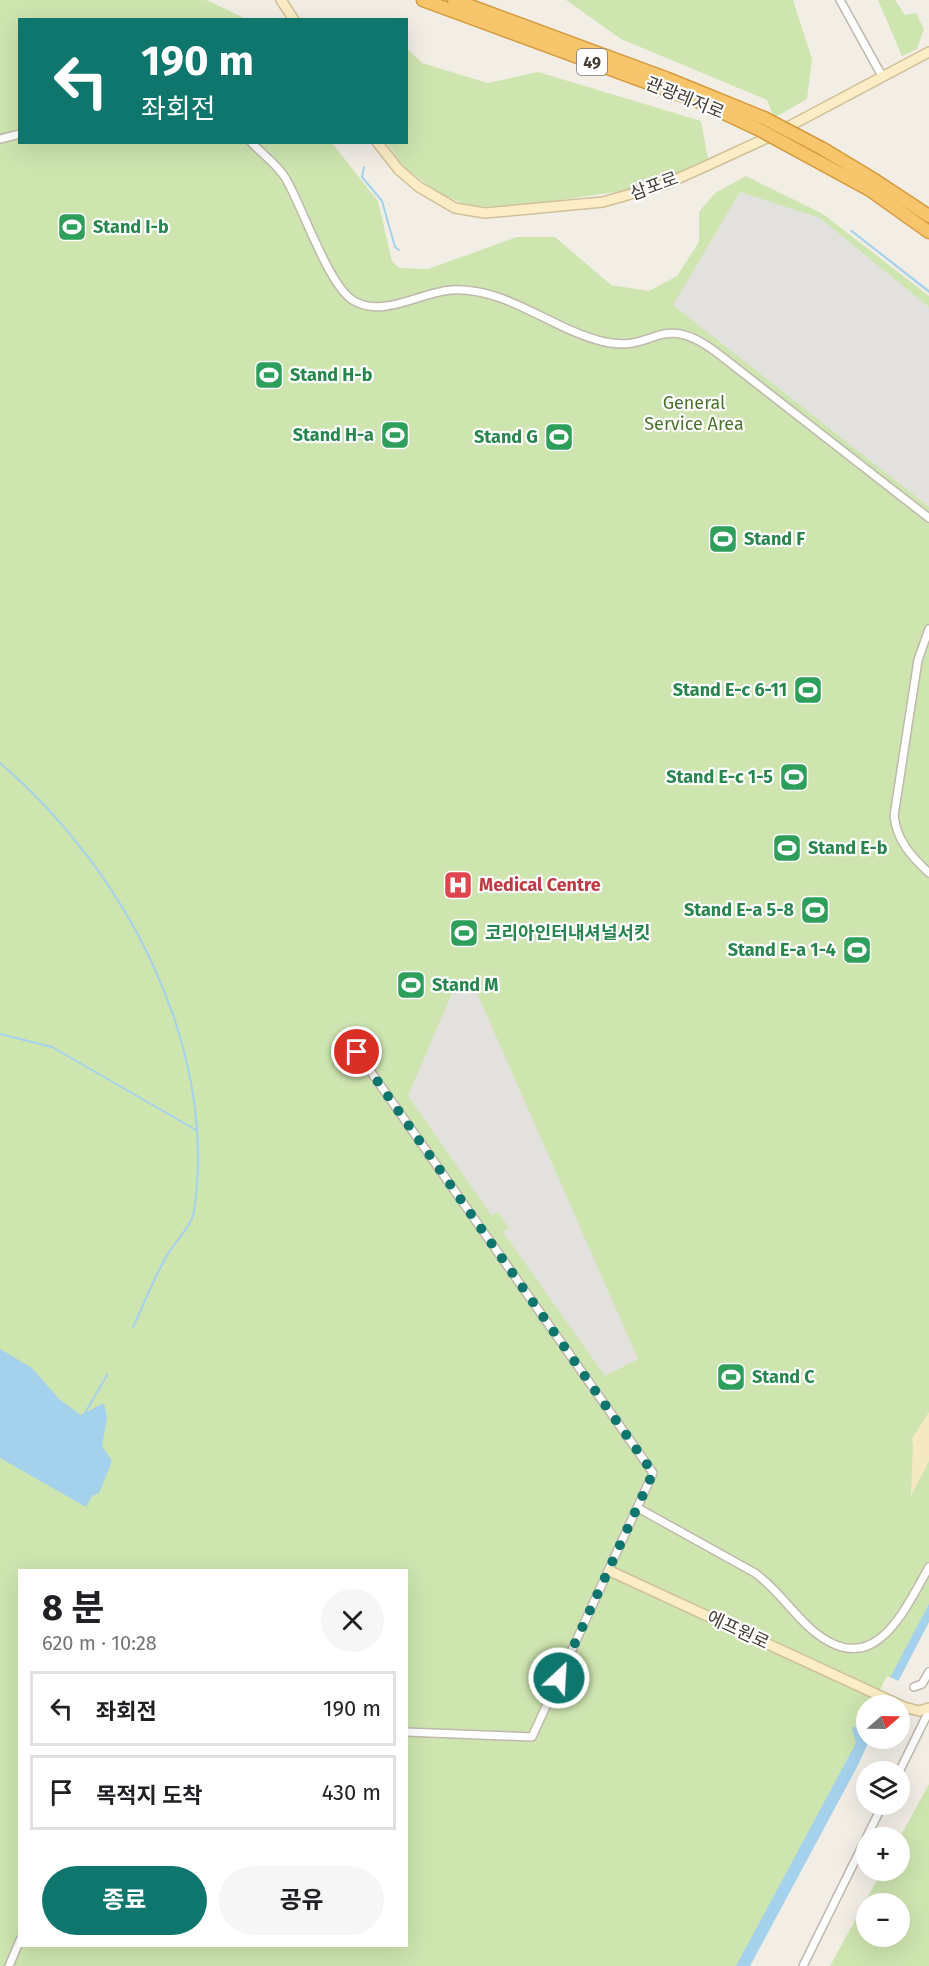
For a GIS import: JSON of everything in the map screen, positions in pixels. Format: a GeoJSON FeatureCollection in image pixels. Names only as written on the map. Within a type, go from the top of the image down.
{"type":"FeatureCollection","features":[{"type":"Feature","properties":{"kind":"highway","name":"관광레저로"},"geometry":{"type":"LineString","coordinates":[[423,0],[823,148],[873,185],[929,232]]}},
{"type":"Feature","properties":{"kind":"highway","name":"관광레저로"},"geometry":{"type":"LineString","coordinates":[[454,0],[668,79],[761,124]]}},
{"type":"Feature","properties":{"kind":"highway","name":"관광레저로"},"geometry":{"type":"LineString","coordinates":[[873,185],[929,216]]}},
{"type":"Feature","properties":{"kind":"street"},"geometry":{"type":"LineString","coordinates":[[281,0],[293,18]]}},
{"type":"Feature","properties":{"kind":"street"},"geometry":{"type":"LineString","coordinates":[[840,0],[882,76]]}},
{"type":"Feature","properties":{"kind":"street","name":"삼포로"},"geometry":{"type":"LineString","coordinates":[[379,144],[399,170],[419,187],[442,202],[462,210],[485,213],[603,202],[666,184],[706,166],[769,137],[929,52]]}},
{"type":"Feature","properties":{"kind":"street"},"geometry":{"type":"LineString","coordinates":[[0,139],[18,134]]}},
{"type":"Feature","properties":{"kind":"street"},"geometry":{"type":"LineString","coordinates":[[253,144],[285,177],[337,281],[345,294],[355,302],[382,306],[438,292],[475,291],[494,295],[590,337],[613,343],[629,344],[673,331],[682,333],[717,352],[929,519]]}},
{"type":"Feature","properties":{"kind":"street"},"geometry":{"type":"LineString","coordinates":[[929,629],[918,660],[894,816],[895,828],[905,849],[929,873]]}},
{"type":"Feature","properties":{"kind":"street"},"geometry":{"type":"LineString","coordinates":[[357,1052],[653,1473],[532,1737],[408,1732]]}},
{"type":"Feature","properties":{"kind":"street"},"geometry":{"type":"LineString","coordinates":[[638,1508],[755,1573],[768,1583],[812,1630],[824,1638],[846,1646],[867,1645],[893,1629],[929,1567]]}},
{"type":"Feature","properties":{"kind":"street","name":"에프원로"},"geometry":{"type":"LineString","coordinates":[[610,1571],[904,1707],[919,1711],[929,1710]]}},
{"type":"Feature","properties":{"kind":"street"},"geometry":{"type":"LineString","coordinates":[[914,1687],[922,1684],[929,1672]]}},
{"type":"Feature","properties":{"kind":"street"},"geometry":{"type":"LineString","coordinates":[[904,1761],[929,1710]]}},
{"type":"Feature","properties":{"kind":"street"},"geometry":{"type":"LineString","coordinates":[[803,1966],[878,1815]]}},
{"type":"Feature","properties":{"kind":"street"},"geometry":{"type":"LineString","coordinates":[[9,1966],[18,1945]]}},
{"type":"Feature","properties":{"kind":"green space","name":"코리아인터내셔널서킷"},"geometry":{"type":"Polygon","coordinates":[[[0,0],[207,0],[244,18],[18,18],[18,144],[333,144],[378,201],[392,261],[399,268],[428,269],[517,237],[555,237],[611,285],[649,291],[677,276],[699,242],[699,212],[715,193],[746,176],[823,214],[929,296],[929,1614],[885,1695],[856,1695],[857,1749],[742,1966],[0,1966],[0,0]]]}},
{"type":"Feature","properties":{"kind":"green space"},"geometry":{"type":"Polygon","coordinates":[[[566,0],[793,0],[812,59],[807,99],[774,118],[767,100],[621,39],[566,0]]]}},
{"type":"Feature","properties":{"kind":"green space"},"geometry":{"type":"Polygon","coordinates":[[[878,0],[895,0],[905,15],[916,13],[924,29],[917,49],[902,56],[878,0]]]}},
{"type":"Feature","properties":{"kind":"green space"},"geometry":{"type":"Polygon","coordinates":[[[408,49],[422,63],[488,83],[538,72],[701,121],[708,159],[665,179],[623,191],[510,207],[470,206],[440,194],[405,168],[388,144],[408,144],[408,49]]]}},
{"type":"Feature","properties":{"kind":"green space"},"geometry":{"type":"Polygon","coordinates":[[[929,1784],[929,1966],[830,1966],[856,1918],[856,1947],[910,1947],[910,1893],[870,1893],[877,1881],[910,1881],[910,1827],[905,1827],[929,1784]]]}},
{"type":"Feature","properties":{"kind":"sand"},"geometry":{"type":"Polygon","coordinates":[[[929,1412],[929,1461],[911,1496],[913,1443],[911,1440],[929,1412]]]}},
{"type":"Feature","properties":{"kind":"shaded area"},"geometry":{"type":"Polygon","coordinates":[[[740,192],[820,218],[929,307],[929,507],[673,305],[740,192]]]}},
{"type":"Feature","properties":{"kind":"shaded area"},"geometry":{"type":"Polygon","coordinates":[[[457,981],[468,986],[473,984],[638,1359],[605,1376],[503,1232],[509,1228],[498,1212],[492,1216],[408,1096],[457,981]]]}},
{"type":"Feature","properties":{"kind":"water"},"geometry":{"type":"Polygon","coordinates":[[[852,230],[929,290],[929,293],[850,231],[852,230]]]}},
{"type":"Feature","properties":{"kind":"water"},"geometry":{"type":"Polygon","coordinates":[[[0,1349],[32,1368],[60,1400],[81,1415],[104,1403],[107,1417],[102,1446],[112,1461],[99,1493],[92,1496],[86,1507],[0,1458],[0,1349]]]}},
{"type":"Feature","properties":{"kind":"water"},"geometry":{"type":"Polygon","coordinates":[[[929,1604],[929,1622],[891,1695],[881,1695],[929,1604]]]}},
{"type":"Feature","properties":{"kind":"water"},"geometry":{"type":"Polygon","coordinates":[[[856,1727],[856,1743],[852,1729],[856,1727]]]}},
{"type":"Feature","properties":{"kind":"water"},"geometry":{"type":"Polygon","coordinates":[[[856,1743],[856,1749],[865,1749],[860,1761],[856,1761],[856,1769],[750,1966],[736,1966],[856,1743]]]}},
{"type":"Feature","properties":{"kind":"pier"},"geometry":{"type":"Polygon","coordinates":[[[887,1676],[901,1682],[894,1695],[878,1695],[887,1676]]]}},
{"type":"Feature","properties":{"kind":"waterway"},"geometry":{"type":"LineString","coordinates":[[364,167],[362,177],[382,201],[395,247],[399,250]]}},
{"type":"Feature","properties":{"kind":"waterway"},"geometry":{"type":"LineString","coordinates":[[0,763],[45,806],[86,854],[122,907],[152,964],[176,1024],[192,1086],[198,1148],[193,1217],[161,1266],[133,1327]]}},
{"type":"Feature","properties":{"kind":"waterway"},"geometry":{"type":"LineString","coordinates":[[0,1034],[52,1047],[196,1130]]}},
{"type":"Feature","properties":{"kind":"waterway"},"geometry":{"type":"LineString","coordinates":[[85,1413],[107,1375]]}},
{"type":"Feature","properties":{"kind":"place","name":"Stand I-b"},"geometry":{"type":"Point","coordinates":[72,227]}},
{"type":"Feature","properties":{"kind":"place","name":"Stand H-b"},"geometry":{"type":"Point","coordinates":[269,375]}},
{"type":"Feature","properties":{"kind":"place","name":"Stand H-a"},"geometry":{"type":"Point","coordinates":[395,435]}},
{"type":"Feature","properties":{"kind":"place","name":"Stand G"},"geometry":{"type":"Point","coordinates":[559,437]}},
{"type":"Feature","properties":{"kind":"place","name":"Stand F"},"geometry":{"type":"Point","coordinates":[723,539]}},
{"type":"Feature","properties":{"kind":"place","name":"Stand E-c 6-11"},"geometry":{"type":"Point","coordinates":[808,690]}},
{"type":"Feature","properties":{"kind":"place","name":"Stand E-c 1-5"},"geometry":{"type":"Point","coordinates":[794,777]}},
{"type":"Feature","properties":{"kind":"place","name":"Stand E-b"},"geometry":{"type":"Point","coordinates":[787,848]}},
{"type":"Feature","properties":{"kind":"place","name":"Medical Centre"},"geometry":{"type":"Point","coordinates":[458,885]}},
{"type":"Feature","properties":{"kind":"place","name":"Stand E-a 5-8"},"geometry":{"type":"Point","coordinates":[815,910]}},
{"type":"Feature","properties":{"kind":"place","name":"코리아인터내셔널서킷"},"geometry":{"type":"Point","coordinates":[464,933]}},
{"type":"Feature","properties":{"kind":"place","name":"Stand E-a 1-4"},"geometry":{"type":"Point","coordinates":[857,950]}},
{"type":"Feature","properties":{"kind":"place","name":"Stand M"},"geometry":{"type":"Point","coordinates":[411,985]}},
{"type":"Feature","properties":{"kind":"place","name":"Stand C"},"geometry":{"type":"Point","coordinates":[731,1377]}},
{"type":"Feature","properties":{"kind":"route"},"geometry":{"type":"LineString","coordinates":[[357,1052],[653,1473],[559,1678]]}},
{"type":"Feature","properties":{"kind":"park label","name":"General Service Area"},"geometry":{"type":"Point","coordinates":[694,413]}}]}
